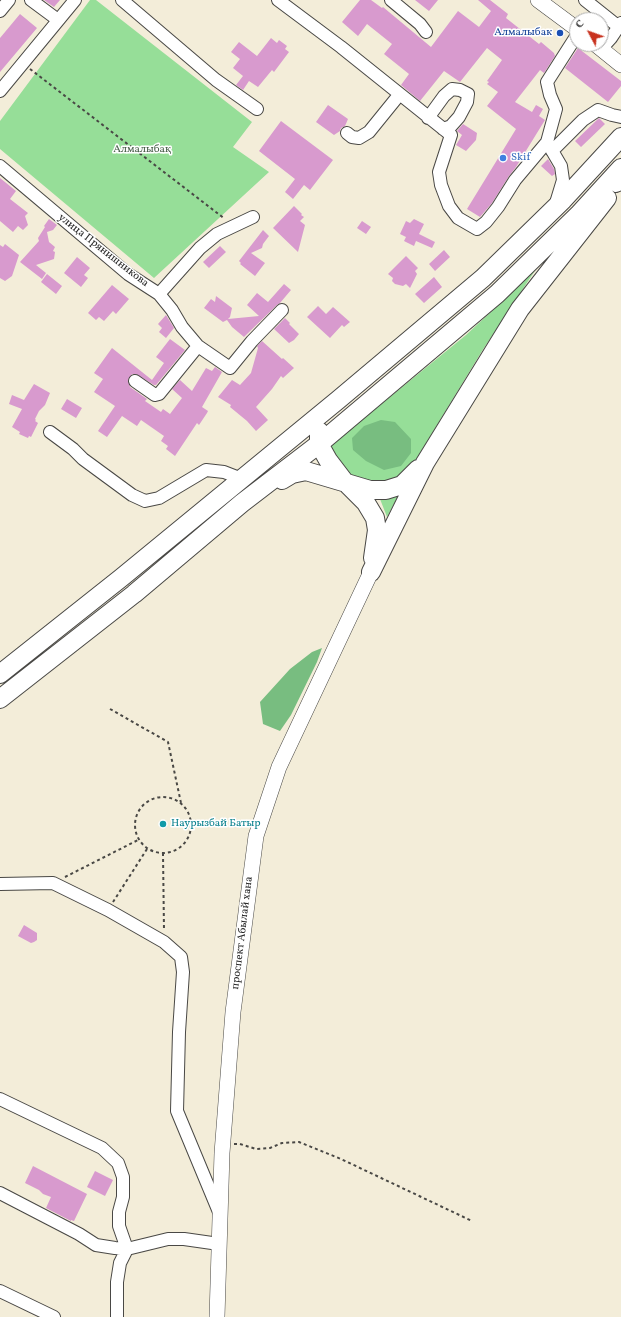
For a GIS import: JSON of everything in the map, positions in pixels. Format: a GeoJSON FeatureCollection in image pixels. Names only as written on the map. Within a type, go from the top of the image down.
{"type":"FeatureCollection","features":[{"type":"Feature","properties":{"kind":"highway"},"geometry":{"type":"LineString","coordinates":[[0,674],[242,479],[483,278],[555,208],[621,137]]}},
{"type":"Feature","properties":{"kind":"highway"},"geometry":{"type":"LineString","coordinates":[[0,699],[134,594],[242,503],[320,444],[497,294],[578,215],[621,168]]}},
{"type":"Feature","properties":{"kind":"highway"},"geometry":{"type":"LineString","coordinates":[[371,572],[425,463],[520,309],[619,183]]}},
{"type":"Feature","properties":{"kind":"highway"},"geometry":{"type":"LineString","coordinates":[[338,400],[319,429],[320,444],[328,460],[344,481],[366,504],[375,518],[376,530],[371,572]]}},
{"type":"Feature","properties":{"kind":"highway"},"geometry":{"type":"LineString","coordinates":[[242,503],[250,500],[292,474],[306,471],[344,481],[370,490],[386,490],[402,485],[425,463]]}},
{"type":"Feature","properties":{"kind":"main road"},"geometry":{"type":"LineString","coordinates":[[538,0],[569,23]]}},
{"type":"Feature","properties":{"kind":"main road"},"geometry":{"type":"LineString","coordinates":[[605,52],[621,65]]}},
{"type":"Feature","properties":{"kind":"main road","name":"проспект Абылай хана"},"geometry":{"type":"LineString","coordinates":[[217,1317],[222,1144],[233,1012],[256,836],[279,767],[371,572]]}},
{"type":"Feature","properties":{"kind":"street"},"geometry":{"type":"LineString","coordinates":[[0,11],[9,0]]}},
{"type":"Feature","properties":{"kind":"street"},"geometry":{"type":"LineString","coordinates":[[31,0],[58,20]]}},
{"type":"Feature","properties":{"kind":"street"},"geometry":{"type":"LineString","coordinates":[[0,92],[75,0]]}},
{"type":"Feature","properties":{"kind":"street"},"geometry":{"type":"LineString","coordinates":[[122,0],[216,80],[256,109]]}},
{"type":"Feature","properties":{"kind":"street"},"geometry":{"type":"LineString","coordinates":[[278,0],[447,132]]}},
{"type":"Feature","properties":{"kind":"street"},"geometry":{"type":"LineString","coordinates":[[391,0],[420,24],[426,32]]}},
{"type":"Feature","properties":{"kind":"street"},"geometry":{"type":"LineString","coordinates":[[585,0],[620,25],[609,39]]}},
{"type":"Feature","properties":{"kind":"street"},"geometry":{"type":"LineString","coordinates":[[555,208],[557,196],[561,190],[563,180],[561,166],[549,146],[556,109],[550,95],[548,82],[569,48]]}},
{"type":"Feature","properties":{"kind":"street"},"geometry":{"type":"LineString","coordinates":[[428,118],[444,96],[452,89],[460,90],[468,94],[467,102],[459,117],[447,132],[440,172],[441,185],[449,206],[458,218],[477,229],[490,217],[515,180],[549,146],[598,110],[612,116],[621,117]]}},
{"type":"Feature","properties":{"kind":"street"},"geometry":{"type":"LineString","coordinates":[[347,133],[352,137],[359,138],[369,132],[399,95]]}},
{"type":"Feature","properties":{"kind":"street","name":"улица Прянишникова"},"geometry":{"type":"LineString","coordinates":[[0,166],[128,274],[159,294],[198,346],[230,368],[252,341],[282,310]]}},
{"type":"Feature","properties":{"kind":"street"},"geometry":{"type":"LineString","coordinates":[[159,294],[200,248],[217,234],[253,217]]}},
{"type":"Feature","properties":{"kind":"street"},"geometry":{"type":"LineString","coordinates":[[135,381],[155,395],[159,394],[198,346]]}},
{"type":"Feature","properties":{"kind":"street"},"geometry":{"type":"LineString","coordinates":[[50,432],[82,459],[132,495],[145,501],[159,498],[206,470],[224,472],[242,479]]}},
{"type":"Feature","properties":{"kind":"street"},"geometry":{"type":"LineString","coordinates":[[0,884],[53,883],[108,910],[164,942],[181,957],[183,972],[179,1032],[177,1111],[220,1215]]}},
{"type":"Feature","properties":{"kind":"street"},"geometry":{"type":"LineString","coordinates":[[0,1099],[102,1148],[118,1164],[123,1177],[123,1197],[119,1212],[118,1226],[127,1249],[120,1263],[117,1282],[117,1317]]}},
{"type":"Feature","properties":{"kind":"street"},"geometry":{"type":"LineString","coordinates":[[0,1193],[79,1234],[96,1245],[127,1249],[168,1239],[184,1239],[218,1244]]}},
{"type":"Feature","properties":{"kind":"street"},"geometry":{"type":"LineString","coordinates":[[0,1291],[54,1317]]}},
{"type":"Feature","properties":{"kind":"path"},"geometry":{"type":"LineString","coordinates":[[23,63],[234,226]]}},
{"type":"Feature","properties":{"kind":"path"},"geometry":{"type":"LineString","coordinates":[[110,709],[168,742],[181,803]]}},
{"type":"Feature","properties":{"kind":"path"},"geometry":{"type":"LineString","coordinates":[[166,796],[174,798],[187,810],[190,817],[190,834],[179,848],[172,852],[155,852],[147,849],[138,840],[134,828],[134,819],[142,804],[149,799],[166,796]]}},
{"type":"Feature","properties":{"kind":"path"},"geometry":{"type":"LineString","coordinates":[[53,883],[138,840]]}},
{"type":"Feature","properties":{"kind":"path"},"geometry":{"type":"LineString","coordinates":[[108,910],[147,849]]}},
{"type":"Feature","properties":{"kind":"path"},"geometry":{"type":"LineString","coordinates":[[163,853],[164,942]]}},
{"type":"Feature","properties":{"kind":"path"},"geometry":{"type":"LineString","coordinates":[[222,1144],[240,1144],[256,1149],[270,1148],[282,1143],[299,1142],[341,1159],[472,1221]]}},
{"type":"Feature","properties":{"kind":"green space","name":"Алмалыбақ"},"geometry":{"type":"Polygon","coordinates":[[[90,0],[96,0],[252,122],[233,147],[269,172],[154,278],[0,149],[0,121],[90,0]]]}},
{"type":"Feature","properties":{"kind":"green space"},"geometry":{"type":"Polygon","coordinates":[[[540,263],[482,351],[414,463],[406,472],[393,479],[379,482],[360,479],[350,474],[333,454],[331,445],[466,335],[507,297],[540,263]]]}},
{"type":"Feature","properties":{"kind":"green space"},"geometry":{"type":"Polygon","coordinates":[[[381,420],[395,422],[411,439],[411,453],[401,466],[384,470],[366,461],[353,450],[352,438],[364,426],[381,420]]]}},
{"type":"Feature","properties":{"kind":"green space"},"geometry":{"type":"Polygon","coordinates":[[[398,496],[387,517],[380,499],[398,496]]]}},
{"type":"Feature","properties":{"kind":"green space"},"geometry":{"type":"Polygon","coordinates":[[[322,648],[317,662],[291,715],[280,731],[263,724],[260,702],[290,669],[312,652],[322,648]]]}},
{"type":"Feature","properties":{"kind":"building"},"geometry":{"type":"Polygon","coordinates":[[[44,0],[60,0],[54,7],[44,0]]]}},
{"type":"Feature","properties":{"kind":"building"},"geometry":{"type":"Polygon","coordinates":[[[360,0],[371,0],[382,8],[383,7],[431,47],[458,11],[479,27],[491,11],[478,0],[490,0],[508,14],[506,18],[539,44],[541,42],[554,53],[555,56],[544,73],[540,70],[515,102],[532,112],[536,105],[543,109],[539,116],[545,120],[492,203],[480,217],[467,209],[516,129],[487,106],[498,92],[487,84],[489,82],[487,81],[502,60],[487,48],[460,82],[444,71],[420,101],[401,85],[409,74],[384,54],[392,44],[367,24],[358,36],[342,22],[360,0]]]}},
{"type":"Feature","properties":{"kind":"building"},"geometry":{"type":"Polygon","coordinates":[[[415,0],[438,0],[429,11],[415,0]]]}},
{"type":"Feature","properties":{"kind":"building"},"geometry":{"type":"Polygon","coordinates":[[[20,14],[37,28],[0,72],[0,38],[20,14]]]}},
{"type":"Feature","properties":{"kind":"building"},"geometry":{"type":"Polygon","coordinates":[[[271,38],[277,43],[279,40],[287,46],[285,49],[289,52],[274,72],[272,70],[258,87],[249,81],[243,90],[236,85],[243,76],[233,68],[240,59],[231,52],[239,42],[257,56],[271,38]]]}},
{"type":"Feature","properties":{"kind":"building"},"geometry":{"type":"Polygon","coordinates":[[[575,52],[583,52],[621,81],[621,86],[608,102],[565,68],[575,52]]]}},
{"type":"Feature","properties":{"kind":"building"},"geometry":{"type":"Polygon","coordinates":[[[328,105],[348,119],[345,126],[334,135],[316,122],[328,105]]]}},
{"type":"Feature","properties":{"kind":"building"},"geometry":{"type":"Polygon","coordinates":[[[599,118],[605,124],[581,147],[575,141],[599,118]]]}},
{"type":"Feature","properties":{"kind":"building"},"geometry":{"type":"Polygon","coordinates":[[[281,121],[333,160],[310,190],[304,185],[293,199],[285,192],[295,179],[259,151],[281,121]]]}},
{"type":"Feature","properties":{"kind":"building"},"geometry":{"type":"Polygon","coordinates":[[[463,124],[477,133],[476,140],[466,151],[456,145],[462,135],[457,131],[463,124]]]}},
{"type":"Feature","properties":{"kind":"building"},"geometry":{"type":"Polygon","coordinates":[[[548,159],[554,169],[555,174],[552,176],[541,166],[548,159]]]}},
{"type":"Feature","properties":{"kind":"building"},"geometry":{"type":"Polygon","coordinates":[[[0,178],[16,191],[10,199],[28,213],[25,216],[28,225],[23,230],[18,226],[13,232],[0,221],[0,178]]]}},
{"type":"Feature","properties":{"kind":"building"},"geometry":{"type":"Polygon","coordinates":[[[294,206],[304,217],[300,221],[305,225],[298,252],[273,228],[294,206]]]}},
{"type":"Feature","properties":{"kind":"building"},"geometry":{"type":"Polygon","coordinates":[[[49,219],[57,225],[53,230],[47,232],[49,242],[55,247],[53,251],[55,252],[54,259],[36,265],[46,273],[42,279],[20,262],[39,241],[38,238],[49,219]]]}},
{"type":"Feature","properties":{"kind":"building"},"geometry":{"type":"Polygon","coordinates":[[[414,219],[424,224],[419,234],[435,242],[432,248],[416,241],[414,246],[404,241],[406,237],[400,234],[406,221],[410,223],[414,219]]]}},
{"type":"Feature","properties":{"kind":"building"},"geometry":{"type":"Polygon","coordinates":[[[362,221],[371,227],[366,234],[357,228],[362,221]]]}},
{"type":"Feature","properties":{"kind":"building"},"geometry":{"type":"Polygon","coordinates":[[[263,230],[269,236],[262,248],[251,253],[265,263],[255,276],[240,264],[241,263],[239,261],[263,230]]]}},
{"type":"Feature","properties":{"kind":"building"},"geometry":{"type":"Polygon","coordinates":[[[5,244],[19,255],[12,276],[5,281],[0,278],[0,245],[3,247],[5,244]]]}},
{"type":"Feature","properties":{"kind":"building"},"geometry":{"type":"Polygon","coordinates":[[[220,246],[226,252],[209,268],[203,262],[220,246]]]}},
{"type":"Feature","properties":{"kind":"building"},"geometry":{"type":"Polygon","coordinates":[[[444,250],[450,257],[435,271],[429,264],[444,250]]]}},
{"type":"Feature","properties":{"kind":"building"},"geometry":{"type":"Polygon","coordinates":[[[406,256],[418,268],[415,271],[417,274],[410,288],[406,284],[403,286],[395,284],[392,281],[393,278],[388,274],[406,256]]]}},
{"type":"Feature","properties":{"kind":"building"},"geometry":{"type":"Polygon","coordinates":[[[77,257],[90,268],[84,275],[88,278],[81,287],[64,273],[77,257]]]}},
{"type":"Feature","properties":{"kind":"building"},"geometry":{"type":"Polygon","coordinates":[[[47,274],[62,286],[56,294],[41,282],[47,274]]]}},
{"type":"Feature","properties":{"kind":"building"},"geometry":{"type":"Polygon","coordinates":[[[434,277],[442,287],[424,303],[415,294],[434,277]]]}},
{"type":"Feature","properties":{"kind":"building"},"geometry":{"type":"Polygon","coordinates":[[[284,284],[291,290],[280,303],[244,337],[232,327],[227,320],[223,322],[204,308],[211,299],[215,302],[216,296],[232,308],[228,319],[259,316],[247,305],[257,293],[268,302],[284,284]]]}},
{"type":"Feature","properties":{"kind":"building"},"geometry":{"type":"Polygon","coordinates":[[[112,285],[129,299],[116,314],[113,311],[104,321],[99,317],[96,320],[88,313],[112,285]]]}},
{"type":"Feature","properties":{"kind":"building"},"geometry":{"type":"Polygon","coordinates":[[[318,306],[326,314],[333,307],[350,322],[344,327],[342,325],[330,338],[307,317],[318,306]]]}},
{"type":"Feature","properties":{"kind":"building"},"geometry":{"type":"Polygon","coordinates":[[[166,315],[174,328],[166,338],[159,332],[162,328],[158,324],[166,315]]]}},
{"type":"Feature","properties":{"kind":"building"},"geometry":{"type":"Polygon","coordinates":[[[285,318],[299,334],[289,343],[274,329],[285,318]]]}},
{"type":"Feature","properties":{"kind":"building"},"geometry":{"type":"Polygon","coordinates":[[[170,339],[185,350],[156,385],[136,374],[132,374],[128,380],[130,387],[147,399],[145,401],[161,412],[163,409],[170,414],[182,398],[172,389],[180,380],[192,391],[206,368],[212,371],[215,367],[222,372],[202,407],[208,411],[207,413],[199,425],[197,423],[175,456],[166,449],[168,446],[161,441],[164,436],[141,420],[137,426],[122,416],[107,437],[98,431],[115,406],[94,392],[103,379],[94,373],[112,348],[152,380],[164,363],[156,357],[170,339]]]}},
{"type":"Feature","properties":{"kind":"building"},"geometry":{"type":"Polygon","coordinates":[[[262,341],[294,368],[283,378],[281,376],[256,407],[268,420],[256,431],[247,421],[230,407],[231,405],[218,397],[232,380],[240,385],[251,373],[258,348],[257,346],[262,341]]]}},
{"type":"Feature","properties":{"kind":"building"},"geometry":{"type":"Polygon","coordinates":[[[34,384],[50,393],[45,405],[39,411],[35,419],[38,423],[31,437],[29,436],[28,438],[19,434],[20,432],[12,427],[22,409],[9,404],[12,395],[24,400],[34,384]]]}},
{"type":"Feature","properties":{"kind":"building"},"geometry":{"type":"Polygon","coordinates":[[[67,399],[82,408],[76,418],[61,409],[67,399]]]}},
{"type":"Feature","properties":{"kind":"building"},"geometry":{"type":"Polygon","coordinates":[[[24,925],[37,933],[37,940],[31,943],[18,936],[24,925]]]}},
{"type":"Feature","properties":{"kind":"building"},"geometry":{"type":"Polygon","coordinates":[[[33,1166],[87,1194],[74,1221],[71,1221],[46,1208],[51,1197],[25,1183],[33,1166]]]}},
{"type":"Feature","properties":{"kind":"building"},"geometry":{"type":"Polygon","coordinates":[[[95,1171],[113,1180],[105,1196],[87,1187],[95,1171]]]}},
{"type":"Feature","properties":{"kind":"place","name":"Алмалыбак"},"geometry":{"type":"Point","coordinates":[560,33]}},
{"type":"Feature","properties":{"kind":"place","name":"Skif"},"geometry":{"type":"Point","coordinates":[503,158]}},
{"type":"Feature","properties":{"kind":"place","name":"Наурызбай Батыр"},"geometry":{"type":"Point","coordinates":[163,824]}}]}
